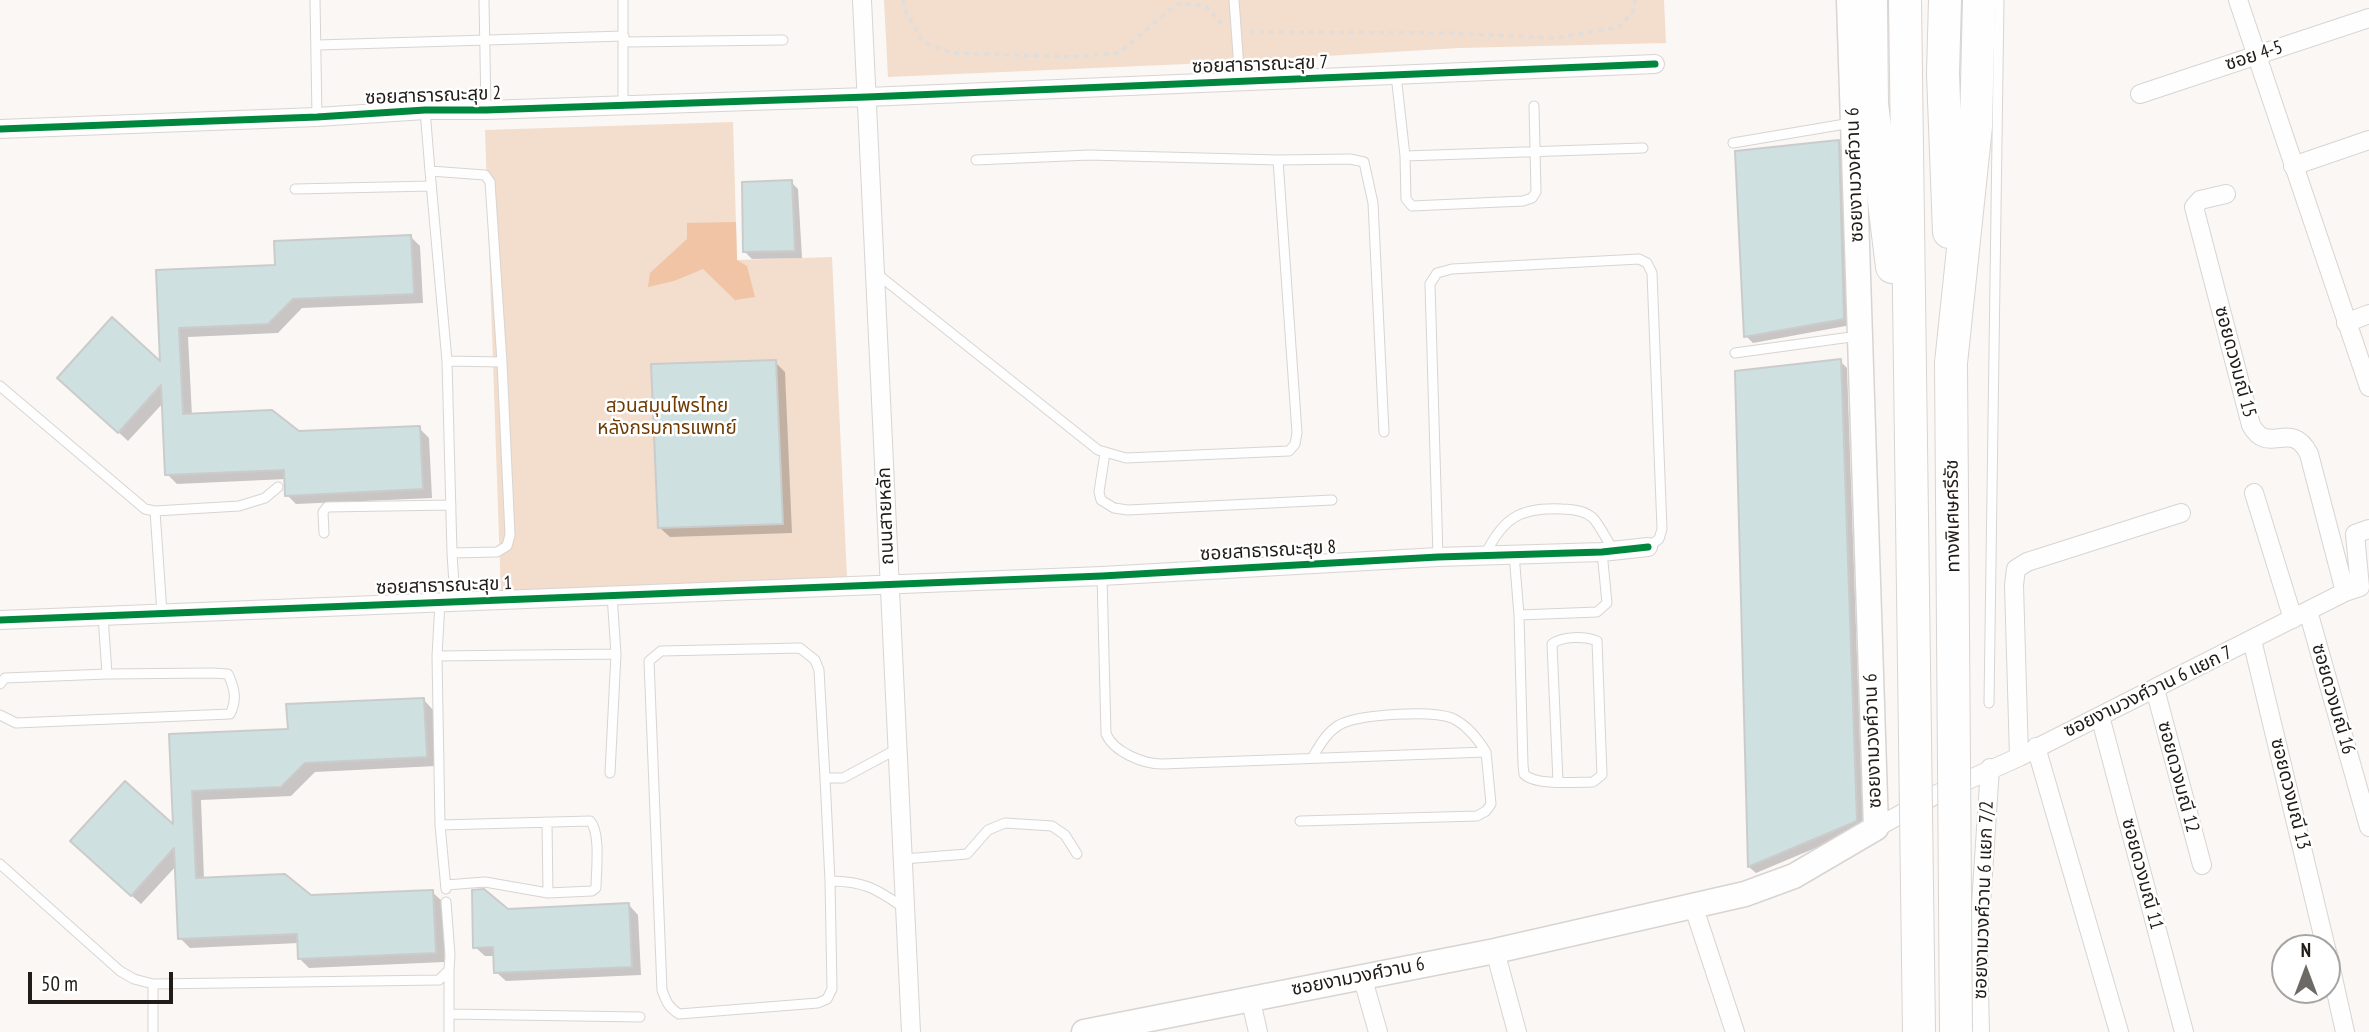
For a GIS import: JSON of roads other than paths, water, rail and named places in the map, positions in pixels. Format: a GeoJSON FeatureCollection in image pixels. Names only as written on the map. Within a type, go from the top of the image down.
{"type":"FeatureCollection","features":[{"type":"Feature","properties":{"kind":"highway"},"geometry":{"type":"LineString","coordinates":[[1871,0],[1872,104],[1880,186],[1910,372]]}},
{"type":"Feature","properties":{"kind":"highway"},"geometry":{"type":"LineString","coordinates":[[1905,0],[1919,1032]]}},
{"type":"Feature","properties":{"kind":"highway","name":"ทางพิเศษศรีรัช"},"geometry":{"type":"LineString","coordinates":[[1945,0],[1943,74],[1951,363],[1956,1032]]}},
{"type":"Feature","properties":{"kind":"highway"},"geometry":{"type":"LineString","coordinates":[[1951,363],[1976,126],[1979,0]]}},
{"type":"Feature","properties":{"kind":"street","name":"ถนนสายหลัก"},"geometry":{"type":"LineString","coordinates":[[862,0],[911,1032]]}},
{"type":"Feature","properties":{"kind":"street","name":"ซอยงามวงศ์วาน 6"},"geometry":{"type":"LineString","coordinates":[[1084,1032],[1495,950],[1745,894],[1783,881],[1876,828],[1849,0]]}},
{"type":"Feature","properties":{"kind":"street"},"geometry":{"type":"LineString","coordinates":[[2238,0],[2369,387]]}},
{"type":"Feature","properties":{"kind":"street","name":"ซอย 4-5"},"geometry":{"type":"LineString","coordinates":[[2140,94],[2369,18]]}},
{"type":"Feature","properties":{"kind":"street","name":"ซอยสาธารณะสุข 7"},"geometry":{"type":"LineString","coordinates":[[867,97],[1655,64]]}},
{"type":"Feature","properties":{"kind":"street","name":"ซอยสาธารณะสุข 2"},"geometry":{"type":"LineString","coordinates":[[0,129],[317,117],[425,110],[867,97]]}},
{"type":"Feature","properties":{"kind":"street"},"geometry":{"type":"LineString","coordinates":[[2293,166],[2369,140]]}},
{"type":"Feature","properties":{"kind":"street","name":"ซอยดวงมณี 15"},"geometry":{"type":"LineString","coordinates":[[2227,194],[2200,200],[2194,207],[2250,425],[2263,439],[2293,437],[2303,443],[2309,454],[2345,592]]}},
{"type":"Feature","properties":{"kind":"street"},"geometry":{"type":"LineString","coordinates":[[2346,323],[2369,314]]}},
{"type":"Feature","properties":{"kind":"street","name":"ซอยดวงมณี 16"},"geometry":{"type":"LineString","coordinates":[[2254,493],[2301,615],[2369,827]]}},
{"type":"Feature","properties":{"kind":"street"},"geometry":{"type":"LineString","coordinates":[[2019,757],[2014,585],[2016,569],[2027,562],[2181,513]]}},
{"type":"Feature","properties":{"kind":"street"},"geometry":{"type":"LineString","coordinates":[[2345,592],[2360,587],[2355,534],[2369,529]]}},
{"type":"Feature","properties":{"kind":"street","name":"ซอยสาธารณะสุข 8"},"geometry":{"type":"LineString","coordinates":[[889,584],[1102,576],[1438,557],[1608,552],[1648,547]]}},
{"type":"Feature","properties":{"kind":"street","name":"ซอยสาธารณะสุข 1"},"geometry":{"type":"LineString","coordinates":[[0,620],[889,584]]}},
{"type":"Feature","properties":{"kind":"street","name":"ซอยงามวงศ์วาน 6 แยก 7"},"geometry":{"type":"LineString","coordinates":[[1876,828],[1937,794],[2019,757],[2345,592]]}},
{"type":"Feature","properties":{"kind":"street","name":"ซอยดวงมณี 13"},"geometry":{"type":"LineString","coordinates":[[2252,640],[2323,934]]}},
{"type":"Feature","properties":{"kind":"street","name":"ซอยดวงมณี 12"},"geometry":{"type":"LineString","coordinates":[[2155,689],[2202,865]]}},
{"type":"Feature","properties":{"kind":"street","name":"ซอยดวงมณี 11"},"geometry":{"type":"LineString","coordinates":[[2100,716],[2184,1032]]}},
{"type":"Feature","properties":{"kind":"street"},"geometry":{"type":"LineString","coordinates":[[2036,747],[2119,1032]]}},
{"type":"Feature","properties":{"kind":"street","name":"ซอยงามวงศ์วาน 6 แยก 7/2"},"geometry":{"type":"LineString","coordinates":[[1980,1032],[1978,950],[1990,768]]}},
{"type":"Feature","properties":{"kind":"street"},"geometry":{"type":"LineString","coordinates":[[1693,905],[1735,1032]]}},
{"type":"Feature","properties":{"kind":"street"},"geometry":{"type":"LineString","coordinates":[[1495,950],[1517,1032]]}},
{"type":"Feature","properties":{"kind":"street"},"geometry":{"type":"LineString","coordinates":[[1362,976],[1378,1032]]}},
{"type":"Feature","properties":{"kind":"street"},"geometry":{"type":"LineString","coordinates":[[1251,997],[1258,1032]]}},
{"type":"Feature","properties":{"kind":"street","name":"ซอยดวงมณี 13"},"geometry":{"type":"LineString","coordinates":[[2339,1004],[2345,1032]]}},
{"type":"Feature","properties":{"kind":"lane"},"geometry":{"type":"LineString","coordinates":[[315,0],[317,117]]}},
{"type":"Feature","properties":{"kind":"lane"},"geometry":{"type":"LineString","coordinates":[[484,0],[486,110]]}},
{"type":"Feature","properties":{"kind":"lane"},"geometry":{"type":"LineString","coordinates":[[623,0],[623,105]]}},
{"type":"Feature","properties":{"kind":"lane"},"geometry":{"type":"LineString","coordinates":[[1234,0],[1234,32],[1240,82]]}},
{"type":"Feature","properties":{"kind":"lane"},"geometry":{"type":"LineString","coordinates":[[1989,703],[1999,0]]}},
{"type":"Feature","properties":{"kind":"lane"},"geometry":{"type":"LineString","coordinates":[[317,45],[624,39],[783,40]]}},
{"type":"Feature","properties":{"kind":"lane"},"geometry":{"type":"LineString","coordinates":[[1395,75],[1408,203],[1412,206],[1523,201],[1532,198],[1536,192],[1534,106]]}},
{"type":"Feature","properties":{"kind":"lane"},"geometry":{"type":"LineString","coordinates":[[425,110],[447,361],[451,505],[452,553],[437,656],[440,825],[446,887],[485,882],[548,893],[592,891],[596,888],[595,826],[590,821],[440,825]]}},
{"type":"Feature","properties":{"kind":"lane"},"geometry":{"type":"LineString","coordinates":[[1733,143],[1853,122]]}},
{"type":"Feature","properties":{"kind":"lane"},"geometry":{"type":"LineString","coordinates":[[1405,156],[1643,148]]}},
{"type":"Feature","properties":{"kind":"lane"},"geometry":{"type":"LineString","coordinates":[[976,160],[1089,155],[1278,160],[1350,159],[1364,162],[1373,203],[1384,432]]}},
{"type":"Feature","properties":{"kind":"lane"},"geometry":{"type":"LineString","coordinates":[[876,272],[1087,442],[1105,453],[1126,458],[1289,451],[1295,444],[1297,433],[1278,160]]}},
{"type":"Feature","properties":{"kind":"lane"},"geometry":{"type":"LineString","coordinates":[[430,171],[485,175],[489,182],[502,362],[510,541],[497,552],[452,553]]}},
{"type":"Feature","properties":{"kind":"lane"},"geometry":{"type":"LineString","coordinates":[[295,189],[431,187]]}},
{"type":"Feature","properties":{"kind":"lane"},"geometry":{"type":"LineString","coordinates":[[1438,557],[1430,284],[1437,274],[1452,269],[1639,259],[1647,263],[1652,274],[1662,513],[1659,539],[1648,547]]}},
{"type":"Feature","properties":{"kind":"lane"},"geometry":{"type":"LineString","coordinates":[[1735,354],[1860,336]]}},
{"type":"Feature","properties":{"kind":"lane"},"geometry":{"type":"LineString","coordinates":[[447,361],[502,362]]}},
{"type":"Feature","properties":{"kind":"lane"},"geometry":{"type":"LineString","coordinates":[[0,386],[145,509],[155,511],[239,506],[265,498],[278,487]]}},
{"type":"Feature","properties":{"kind":"lane"},"geometry":{"type":"LineString","coordinates":[[1105,453],[1099,492],[1101,500],[1114,508],[1128,510],[1332,500]]}},
{"type":"Feature","properties":{"kind":"lane"},"geometry":{"type":"LineString","coordinates":[[324,533],[323,512],[327,507],[451,505]]}},
{"type":"Feature","properties":{"kind":"lane"},"geometry":{"type":"LineString","coordinates":[[1485,555],[1496,533],[1526,510],[1575,509],[1592,517],[1608,552],[1606,603],[1603,609],[1597,612],[1519,615]]}},
{"type":"Feature","properties":{"kind":"lane"},"geometry":{"type":"LineString","coordinates":[[155,511],[162,613]]}},
{"type":"Feature","properties":{"kind":"lane"},"geometry":{"type":"LineString","coordinates":[[1514,554],[1519,615],[1524,774],[1533,780],[1558,782],[1593,782],[1602,775],[1597,641],[1588,638],[1556,640],[1552,644],[1558,782]]}},
{"type":"Feature","properties":{"kind":"lane"},"geometry":{"type":"LineString","coordinates":[[1102,576],[1106,734],[1115,747],[1151,764],[1486,752]]}},
{"type":"Feature","properties":{"kind":"lane"},"geometry":{"type":"LineString","coordinates":[[610,773],[615,654],[612,595]]}},
{"type":"Feature","properties":{"kind":"lane"},"geometry":{"type":"LineString","coordinates":[[103,615],[107,674]]}},
{"type":"Feature","properties":{"kind":"lane"},"geometry":{"type":"LineString","coordinates":[[800,649],[807,653],[815,660],[819,670],[825,778],[832,989],[827,999],[818,1003],[679,1014],[671,1009],[662,990],[649,661],[661,651],[800,649]]}},
{"type":"Feature","properties":{"kind":"lane"},"geometry":{"type":"LineString","coordinates":[[437,656],[615,654]]}},
{"type":"Feature","properties":{"kind":"lane"},"geometry":{"type":"LineString","coordinates":[[0,684],[5,678],[107,674],[228,674],[234,688],[234,705],[230,714],[16,723],[0,715]]}},
{"type":"Feature","properties":{"kind":"lane"},"geometry":{"type":"LineString","coordinates":[[1300,821],[1477,816],[1486,811],[1490,804],[1486,752],[1465,726],[1451,718],[1432,714],[1360,717],[1341,724],[1327,734],[1312,758]]}},
{"type":"Feature","properties":{"kind":"lane"},"geometry":{"type":"LineString","coordinates":[[825,778],[843,778],[897,749]]}},
{"type":"Feature","properties":{"kind":"lane"},"geometry":{"type":"LineString","coordinates":[[547,822],[548,893]]}},
{"type":"Feature","properties":{"kind":"lane"},"geometry":{"type":"LineString","coordinates":[[903,859],[967,854],[988,830],[1005,822],[1052,826],[1065,835],[1077,854]]}},
{"type":"Feature","properties":{"kind":"lane"},"geometry":{"type":"LineString","coordinates":[[0,864],[120,971],[134,979],[153,984],[439,980],[449,970]]}},
{"type":"Feature","properties":{"kind":"lane"},"geometry":{"type":"LineString","coordinates":[[830,881],[874,887],[905,909]]}},
{"type":"Feature","properties":{"kind":"lane"},"geometry":{"type":"LineString","coordinates":[[446,902],[450,955],[449,1032]]}},
{"type":"Feature","properties":{"kind":"lane"},"geometry":{"type":"LineString","coordinates":[[153,984],[153,1032]]}},
{"type":"Feature","properties":{"kind":"lane"},"geometry":{"type":"LineString","coordinates":[[450,1014],[640,1017]]}},
{"type":"Feature","properties":{"kind":"park label","name":"สวนสมุนไพรไทย หลังกรมการแพทย์"},"geometry":{"type":"Point","coordinates":[667,418]}}]}
